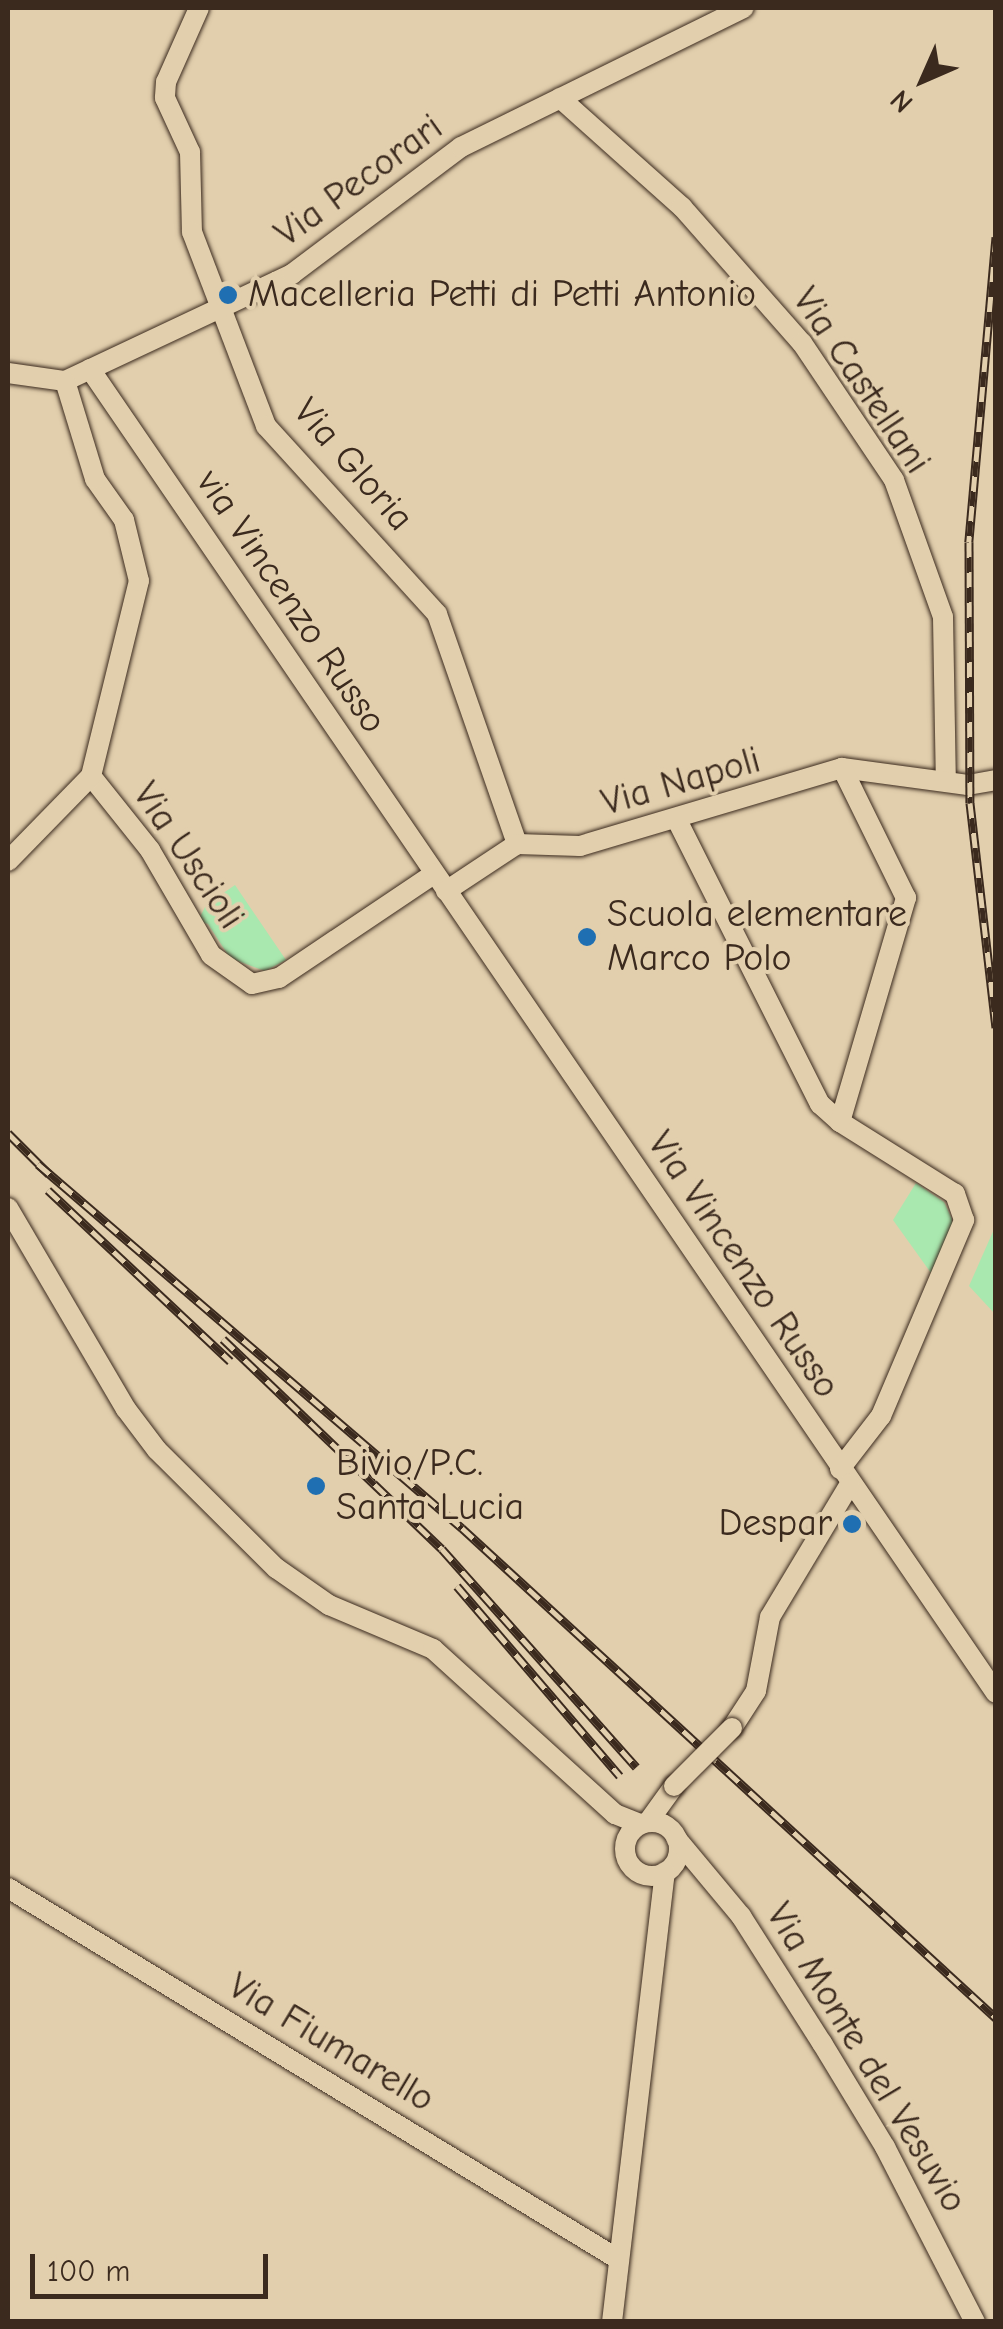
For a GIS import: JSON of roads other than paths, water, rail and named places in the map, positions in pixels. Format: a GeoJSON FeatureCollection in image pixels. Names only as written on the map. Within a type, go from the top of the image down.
{"type":"FeatureCollection","features":[{"type":"Feature","properties":{"kind":"street","name":"Via Gloria"},"geometry":{"type":"LineString","coordinates":[[200,8],[166,82],[165,98],[190,152],[192,232],[266,426],[437,614],[517,844]]}},
{"type":"Feature","properties":{"kind":"street","name":"Via Pecorari"},"geometry":{"type":"LineString","coordinates":[[66,381],[292,274],[460,147],[744,8]]}},
{"type":"Feature","properties":{"kind":"street","name":"Via Castellani"},"geometry":{"type":"LineString","coordinates":[[560,98],[682,207],[802,343],[894,480],[943,617],[946,781]]}},
{"type":"Feature","properties":{"kind":"street","name":"via Vincenzo Russo"},"geometry":{"type":"LineString","coordinates":[[90,370],[440,882]]}},
{"type":"Feature","properties":{"kind":"street"},"geometry":{"type":"LineString","coordinates":[[8,372],[66,381]]}},
{"type":"Feature","properties":{"kind":"street","name":"Via Uscioli"},"geometry":{"type":"LineString","coordinates":[[8,861],[91,776],[139,580],[124,520],[95,479],[66,381]]}},
{"type":"Feature","properties":{"kind":"street","name":"Via Napoli"},"geometry":{"type":"LineString","coordinates":[[517,844],[580,846],[678,822],[842,768],[946,781],[996,780]]}},
{"type":"Feature","properties":{"kind":"street"},"geometry":{"type":"LineString","coordinates":[[840,1122],[906,898],[842,768]]}},
{"type":"Feature","properties":{"kind":"street","name":"Via Uscioli"},"geometry":{"type":"LineString","coordinates":[[91,776],[150,850],[210,955],[252,984],[279,978],[440,882]]}},
{"type":"Feature","properties":{"kind":"street"},"geometry":{"type":"LineString","coordinates":[[626,1845],[670,1791],[732,1728],[756,1692],[770,1617],[880,1416],[964,1220],[955,1194],[840,1122],[820,1104],[678,822]]}},
{"type":"Feature","properties":{"kind":"street"},"geometry":{"type":"LineString","coordinates":[[440,882],[517,844]]}},
{"type":"Feature","properties":{"kind":"street","name":"Via Vincenzo Russo"},"geometry":{"type":"LineString","coordinates":[[440,882],[996,1693]]}},
{"type":"Feature","properties":{"kind":"street","name":"Via Monte del Vesuvio"},"geometry":{"type":"LineString","coordinates":[[8,1208],[126,1409],[170,1464],[303,1590],[434,1650],[463,1670],[615,1814],[674,1834],[718,1889],[886,2147],[975,2322]]}},
{"type":"Feature","properties":{"kind":"street"},"geometry":{"type":"LineString","coordinates":[[612,2322],[658,1966],[657,1912],[674,1834],[670,1791]]}},
{"type":"Feature","properties":{"kind":"street","name":"Via Monte del Vesuvio"},"geometry":{"type":"LineString","coordinates":[[615,1814],[634,1868],[650,1875],[668,1869],[718,1889]]}},
{"type":"Feature","properties":{"kind":"street"},"geometry":{"type":"LineString","coordinates":[[634,1868],[657,1912]]}},
{"type":"Feature","properties":{"kind":"street","name":"Via Fiumarello"},"geometry":{"type":"LineString","coordinates":[[8,1888],[618,2258]]}},
{"type":"Feature","properties":{"kind":"railway"},"geometry":{"type":"LineString","coordinates":[[996,237],[969,542],[970,803],[996,1027]]}},
{"type":"Feature","properties":{"kind":"railway"},"geometry":{"type":"LineString","coordinates":[[8,1133],[49,1174]]}},
{"type":"Feature","properties":{"kind":"railway"},"geometry":{"type":"LineString","coordinates":[[38,1164],[462,1528],[996,2018]]}},
{"type":"Feature","properties":{"kind":"railway"},"geometry":{"type":"LineString","coordinates":[[48,1190],[230,1361]]}},
{"type":"Feature","properties":{"kind":"railway"},"geometry":{"type":"LineString","coordinates":[[223,1339],[442,1549],[636,1767]]}},
{"type":"Feature","properties":{"kind":"railway"},"geometry":{"type":"LineString","coordinates":[[457,1586],[620,1776]]}},
{"type":"Feature","properties":{"kind":"place","name":"Macelleria Petti di Petti Antonio"},"geometry":{"type":"Point","coordinates":[228,295]}},
{"type":"Feature","properties":{"kind":"place","name":"Scuola elementare Marco Polo"},"geometry":{"type":"Point","coordinates":[587,937]}},
{"type":"Feature","properties":{"kind":"place","name":"Bivio/P.C. Santa Lucia"},"geometry":{"type":"Point","coordinates":[316,1486]}},
{"type":"Feature","properties":{"kind":"place","name":"Despar"},"geometry":{"type":"Point","coordinates":[852,1524]}}]}
